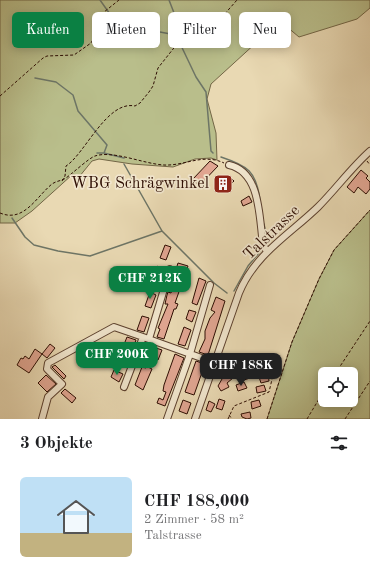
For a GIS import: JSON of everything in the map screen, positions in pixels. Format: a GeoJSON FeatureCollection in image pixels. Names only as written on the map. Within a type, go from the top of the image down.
{"type":"FeatureCollection","features":[{"type":"Feature","properties":{"kind":"street","name":"Talstrasse"},"geometry":{"type":"LineString","coordinates":[[195,419],[243,283],[265,248],[319,206],[370,151]]}},
{"type":"Feature","properties":{"kind":"street"},"geometry":{"type":"LineString","coordinates":[[229,165],[242,169],[252,185],[265,248]]}},
{"type":"Feature","properties":{"kind":"street"},"geometry":{"type":"LineString","coordinates":[[124,387],[146,338],[170,269]]}},
{"type":"Feature","properties":{"kind":"street"},"geometry":{"type":"LineString","coordinates":[[167,419],[190,354],[210,285]]}},
{"type":"Feature","properties":{"kind":"street"},"geometry":{"type":"LineString","coordinates":[[42,419],[48,397],[62,384],[47,369],[48,363],[114,327],[232,370]]}},
{"type":"Feature","properties":{"kind":"path"},"geometry":{"type":"LineString","coordinates":[[0,96],[43,58],[47,56],[74,55],[91,43],[99,29],[104,12],[119,0]]}},
{"type":"Feature","properties":{"kind":"path"},"geometry":{"type":"LineString","coordinates":[[62,181],[65,176],[66,166],[75,159],[89,137],[113,114],[126,105],[135,106],[140,103],[154,86],[158,68],[181,39],[213,24],[237,0]]}},
{"type":"Feature","properties":{"kind":"path"},"geometry":{"type":"LineString","coordinates":[[0,213],[5,215],[18,214],[38,200],[52,184],[62,181],[92,158],[101,155],[163,165],[211,158],[229,165]]}},
{"type":"Feature","properties":{"kind":"path"},"geometry":{"type":"LineString","coordinates":[[267,419],[292,342],[334,250],[370,210]]}},
{"type":"Feature","properties":{"kind":"path"},"geometry":{"type":"LineString","coordinates":[[340,367],[370,321]]}},
{"type":"Feature","properties":{"kind":"path"},"geometry":{"type":"LineString","coordinates":[[232,370],[237,367],[281,372]]}},
{"type":"Feature","properties":{"kind":"path"},"geometry":{"type":"LineString","coordinates":[[228,419],[234,406],[269,392],[274,371]]}},
{"type":"Feature","properties":{"kind":"path"},"geometry":{"type":"LineString","coordinates":[[345,419],[370,381]]}},
{"type":"Feature","properties":{"kind":"path"},"geometry":{"type":"LineString","coordinates":[[307,419],[318,401]]}},
{"type":"Feature","properties":{"kind":"path"},"geometry":{"type":"LineString","coordinates":[[229,415],[232,419]]}},
{"type":"Feature","properties":{"kind":"green space"},"geometry":{"type":"Polygon","coordinates":[[[0,0],[370,0],[370,8],[357,19],[299,37],[291,30],[291,12],[239,12],[239,48],[250,48],[211,84],[207,99],[216,133],[217,160],[211,158],[195,159],[173,167],[132,164],[99,159],[92,161],[79,177],[73,174],[32,211],[15,223],[0,223],[0,0]]]}},
{"type":"Feature","properties":{"kind":"green space"},"geometry":{"type":"Polygon","coordinates":[[[370,210],[370,419],[267,419],[292,342],[319,279],[334,250],[370,210]]]}},
{"type":"Feature","properties":{"kind":"building"},"geometry":{"type":"Polygon","coordinates":[[[210,161],[218,166],[199,186],[193,179],[210,161]]]}},
{"type":"Feature","properties":{"kind":"building"},"geometry":{"type":"Polygon","coordinates":[[[361,170],[368,176],[366,178],[370,182],[370,189],[366,194],[358,187],[354,193],[347,187],[361,170]]]}},
{"type":"Feature","properties":{"kind":"building","name":"WBG Schrägwinkel"},"geometry":{"type":"Polygon","coordinates":[[[228,175],[234,181],[231,184],[229,182],[220,192],[215,188],[228,175]]]}},
{"type":"Feature","properties":{"kind":"building"},"geometry":{"type":"Polygon","coordinates":[[[249,196],[252,202],[243,206],[241,201],[249,196]]]}},
{"type":"Feature","properties":{"kind":"building"},"geometry":{"type":"Polygon","coordinates":[[[165,245],[171,247],[166,260],[160,258],[165,245]]]}},
{"type":"Feature","properties":{"kind":"building"},"geometry":{"type":"Polygon","coordinates":[[[178,263],[188,266],[186,271],[183,270],[180,280],[184,282],[183,287],[181,286],[175,303],[178,304],[176,309],[174,309],[164,339],[157,337],[160,329],[158,328],[168,304],[165,304],[167,295],[168,292],[171,293],[174,283],[172,282],[178,263]]]}},
{"type":"Feature","properties":{"kind":"building"},"geometry":{"type":"Polygon","coordinates":[[[157,266],[164,271],[159,284],[152,282],[157,266]]]}},
{"type":"Feature","properties":{"kind":"building"},"geometry":{"type":"Polygon","coordinates":[[[199,278],[206,281],[197,305],[192,303],[199,278]]]}},
{"type":"Feature","properties":{"kind":"building"},"geometry":{"type":"Polygon","coordinates":[[[150,292],[156,295],[151,308],[145,306],[150,292]]]}},
{"type":"Feature","properties":{"kind":"building"},"geometry":{"type":"Polygon","coordinates":[[[216,297],[225,301],[208,355],[199,352],[205,339],[205,331],[210,318],[215,312],[211,310],[216,297]]]}},
{"type":"Feature","properties":{"kind":"building"},"geometry":{"type":"Polygon","coordinates":[[[189,310],[196,312],[192,322],[186,319],[189,310]]]}},
{"type":"Feature","properties":{"kind":"building"},"geometry":{"type":"Polygon","coordinates":[[[142,316],[149,318],[144,332],[137,330],[142,316]]]}},
{"type":"Feature","properties":{"kind":"building"},"geometry":{"type":"Polygon","coordinates":[[[184,327],[191,330],[185,346],[178,344],[184,327]]]}},
{"type":"Feature","properties":{"kind":"building"},"geometry":{"type":"Polygon","coordinates":[[[127,337],[136,340],[132,350],[123,347],[127,337]]]}},
{"type":"Feature","properties":{"kind":"building"},"geometry":{"type":"Polygon","coordinates":[[[50,344],[55,348],[47,358],[42,354],[50,344]]]}},
{"type":"Feature","properties":{"kind":"building"},"geometry":{"type":"Polygon","coordinates":[[[153,347],[162,350],[158,360],[152,357],[154,353],[151,352],[153,347]]]}},
{"type":"Feature","properties":{"kind":"building"},"geometry":{"type":"Polygon","coordinates":[[[35,349],[42,354],[29,373],[17,365],[21,358],[23,359],[25,356],[29,359],[35,349]]]}},
{"type":"Feature","properties":{"kind":"building"},"geometry":{"type":"Polygon","coordinates":[[[119,353],[127,356],[124,366],[115,363],[119,353]]]}},
{"type":"Feature","properties":{"kind":"building"},"geometry":{"type":"Polygon","coordinates":[[[175,354],[184,358],[165,406],[157,403],[159,398],[163,400],[166,392],[163,391],[164,385],[175,354]]]}},
{"type":"Feature","properties":{"kind":"building"},"geometry":{"type":"Polygon","coordinates":[[[196,361],[205,364],[194,395],[185,392],[196,361]]]}},
{"type":"Feature","properties":{"kind":"building"},"geometry":{"type":"Polygon","coordinates":[[[55,365],[66,376],[64,379],[52,367],[55,365]]]}},
{"type":"Feature","properties":{"kind":"building"},"geometry":{"type":"Polygon","coordinates":[[[146,366],[152,369],[143,390],[135,385],[142,367],[146,368],[146,366]]]}},
{"type":"Feature","properties":{"kind":"building"},"geometry":{"type":"Polygon","coordinates":[[[114,370],[123,374],[119,382],[111,377],[114,370]]]}},
{"type":"Feature","properties":{"kind":"building"},"geometry":{"type":"Polygon","coordinates":[[[226,372],[233,378],[227,383],[229,387],[221,391],[218,386],[222,379],[220,375],[226,372]]]}},
{"type":"Feature","properties":{"kind":"building"},"geometry":{"type":"Polygon","coordinates":[[[248,372],[250,378],[241,381],[240,374],[248,372]]]}},
{"type":"Feature","properties":{"kind":"building"},"geometry":{"type":"Polygon","coordinates":[[[268,374],[269,381],[261,383],[259,377],[268,374]]]}},
{"type":"Feature","properties":{"kind":"building"},"geometry":{"type":"Polygon","coordinates":[[[46,375],[56,384],[47,392],[38,383],[46,375]]]}},
{"type":"Feature","properties":{"kind":"building"},"geometry":{"type":"Polygon","coordinates":[[[244,382],[247,388],[238,391],[236,385],[244,382]]]}},
{"type":"Feature","properties":{"kind":"building"},"geometry":{"type":"Polygon","coordinates":[[[264,385],[266,391],[257,393],[256,387],[264,385]]]}},
{"type":"Feature","properties":{"kind":"building"},"geometry":{"type":"Polygon","coordinates":[[[65,389],[76,398],[72,403],[61,393],[65,389]]]}},
{"type":"Feature","properties":{"kind":"building"},"geometry":{"type":"Polygon","coordinates":[[[219,399],[225,401],[222,410],[216,408],[219,399]]]}},
{"type":"Feature","properties":{"kind":"building"},"geometry":{"type":"Polygon","coordinates":[[[183,400],[191,403],[187,414],[179,411],[183,400]]]}},
{"type":"Feature","properties":{"kind":"building"},"geometry":{"type":"Polygon","coordinates":[[[259,400],[261,406],[252,409],[251,402],[259,400]]]}},
{"type":"Feature","properties":{"kind":"building"},"geometry":{"type":"Polygon","coordinates":[[[209,401],[215,404],[211,412],[206,410],[209,401]]]}},
{"type":"Feature","properties":{"kind":"building"},"geometry":{"type":"Polygon","coordinates":[[[250,412],[251,418],[247,419],[242,417],[241,414],[250,412]]]}},
{"type":"Feature","properties":{"kind":"waterway"},"geometry":{"type":"LineString","coordinates":[[100,0],[117,24],[168,34]]}},
{"type":"Feature","properties":{"kind":"waterway"},"geometry":{"type":"LineString","coordinates":[[169,0],[176,18],[176,35],[196,77],[206,92],[211,151],[213,153]]}},
{"type":"Feature","properties":{"kind":"waterway"},"geometry":{"type":"LineString","coordinates":[[35,78],[56,82],[73,95],[78,111],[107,145],[104,153],[124,158]]}},
{"type":"Feature","properties":{"kind":"waterway"},"geometry":{"type":"LineString","coordinates":[[97,153],[103,153]]}},
{"type":"Feature","properties":{"kind":"waterway"},"geometry":{"type":"LineString","coordinates":[[221,157],[238,163],[249,171],[256,182],[260,200]]}},
{"type":"Feature","properties":{"kind":"waterway"},"geometry":{"type":"LineString","coordinates":[[124,164],[162,231],[214,283],[227,293]]}},
{"type":"Feature","properties":{"kind":"waterway"},"geometry":{"type":"LineString","coordinates":[[12,218],[25,237],[34,245],[58,251],[90,256],[162,231]]}},
{"type":"Feature","properties":{"kind":"waterway"},"geometry":{"type":"LineString","coordinates":[[264,224],[267,239],[265,245]]}},
{"type":"Feature","properties":{"kind":"waterway"},"geometry":{"type":"LineString","coordinates":[[234,291],[248,266],[263,248]]}},
{"type":"Feature","properties":{"kind":"place","name":"WBG Schrägwinkel"},"geometry":{"type":"Point","coordinates":[223,184]}}]}
